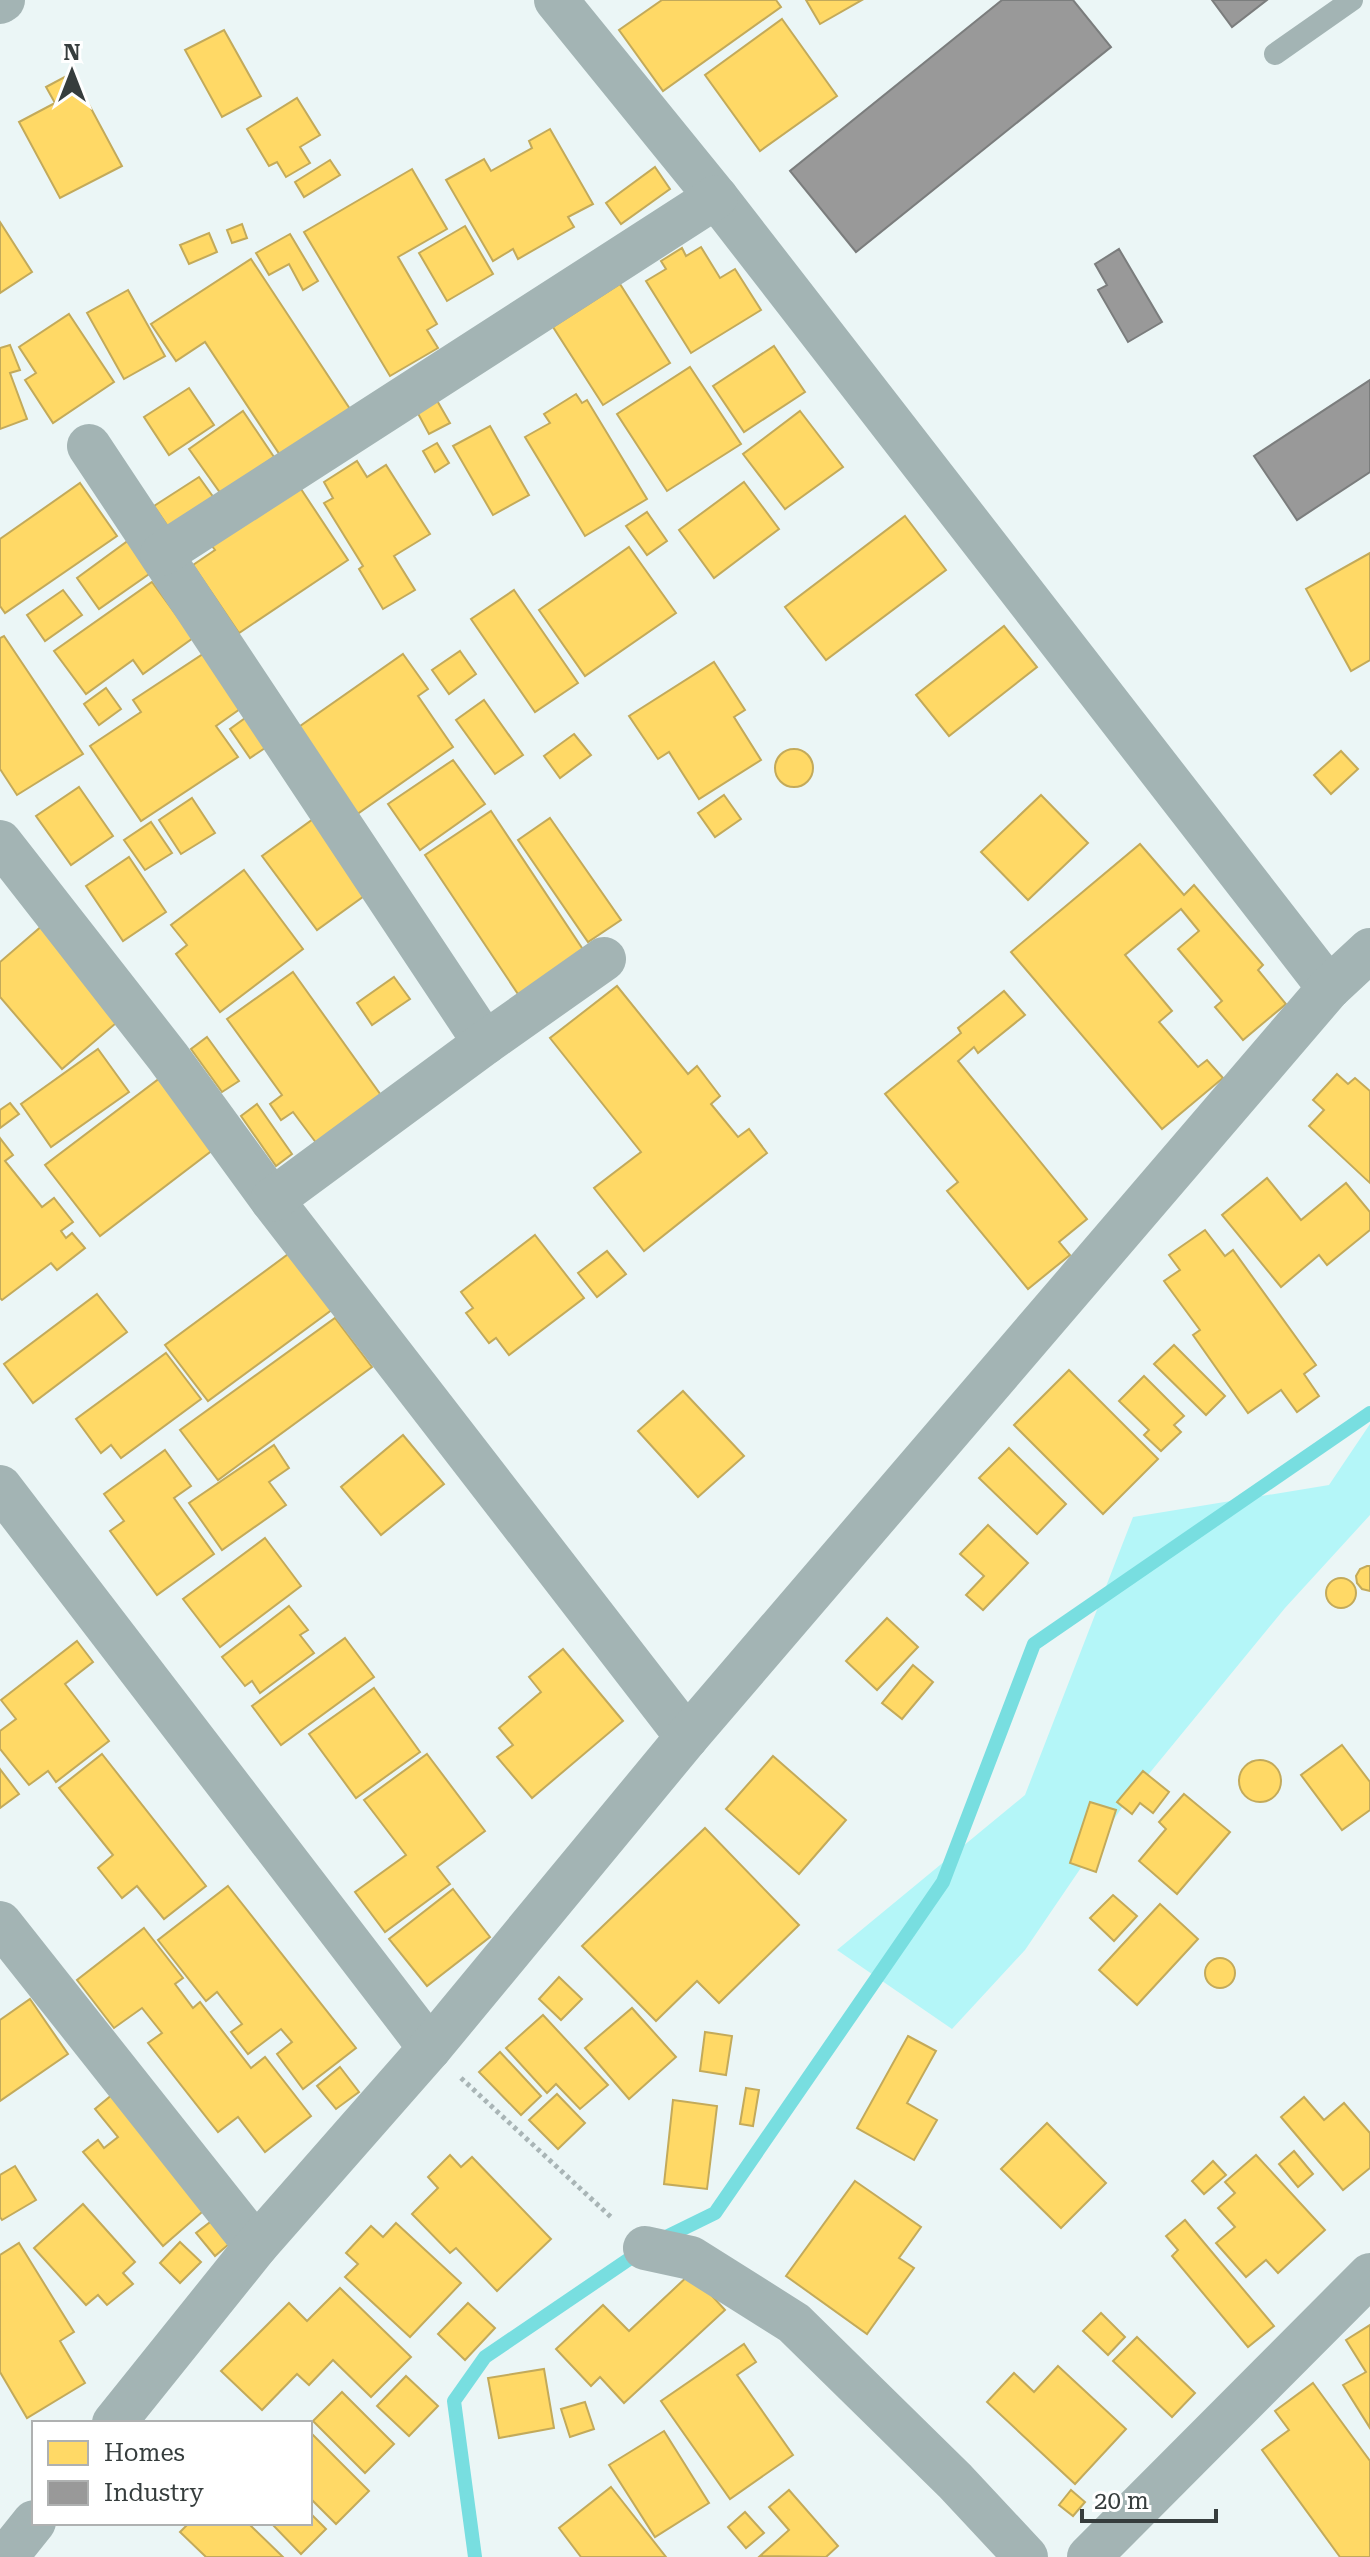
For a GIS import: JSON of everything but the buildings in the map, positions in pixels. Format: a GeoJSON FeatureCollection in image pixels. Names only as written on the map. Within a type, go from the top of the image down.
{"type":"FeatureCollection","features":[{"type":"Feature","properties":{"kind":"street"},"geometry":{"type":"LineString","coordinates":[[556,0],[716,197],[1329,988]]}},
{"type":"Feature","properties":{"kind":"street"},"geometry":{"type":"LineString","coordinates":[[162,554],[716,197]]}},
{"type":"Feature","properties":{"kind":"street"},"geometry":{"type":"LineString","coordinates":[[89,446],[485,1043]]}},
{"type":"Feature","properties":{"kind":"street"},"geometry":{"type":"LineString","coordinates":[[0,842],[687,1737]]}},
{"type":"Feature","properties":{"kind":"street"},"geometry":{"type":"LineString","coordinates":[[116,2421],[256,2246],[430,2048],[687,1737],[1329,988],[1370,950]]}},
{"type":"Feature","properties":{"kind":"street"},"geometry":{"type":"LineString","coordinates":[[272,1200],[604,959]]}},
{"type":"Feature","properties":{"kind":"street"},"geometry":{"type":"LineString","coordinates":[[0,1487],[430,2048]]}},
{"type":"Feature","properties":{"kind":"street"},"geometry":{"type":"LineString","coordinates":[[0,1923],[256,2246]]}},
{"type":"Feature","properties":{"kind":"street"},"geometry":{"type":"LineString","coordinates":[[645,2248],[691,2258],[794,2323],[955,2481],[1026,2557]]}},
{"type":"Feature","properties":{"kind":"street"},"geometry":{"type":"LineString","coordinates":[[1089,2557],[1370,2275]]}},
{"type":"Feature","properties":{"kind":"street"},"geometry":{"type":"LineString","coordinates":[[0,2546],[6,2557],[32,2524]]}},
{"type":"Feature","properties":{"kind":"lane"},"geometry":{"type":"LineString","coordinates":[[1275,54],[1352,0]]}},
{"type":"Feature","properties":{"kind":"path"},"geometry":{"type":"LineString","coordinates":[[430,2048],[645,2248]]}},
{"type":"Feature","properties":{"kind":"shaded area"},"geometry":{"type":"Polygon","coordinates":[[[1370,1424],[1370,1515],[1285,1608],[1125,1803],[1025,1950],[952,2029],[837,1950],[1025,1795],[1133,1517],[1329,1485],[1370,1424]]]}},
{"type":"Feature","properties":{"kind":"waterway"},"geometry":{"type":"LineString","coordinates":[[662,2239],[715,2213],[943,1882],[1034,1644],[1370,1413]]}},
{"type":"Feature","properties":{"kind":"waterway"},"geometry":{"type":"LineString","coordinates":[[475,2557],[454,2401],[485,2357],[641,2251]]}}]}
